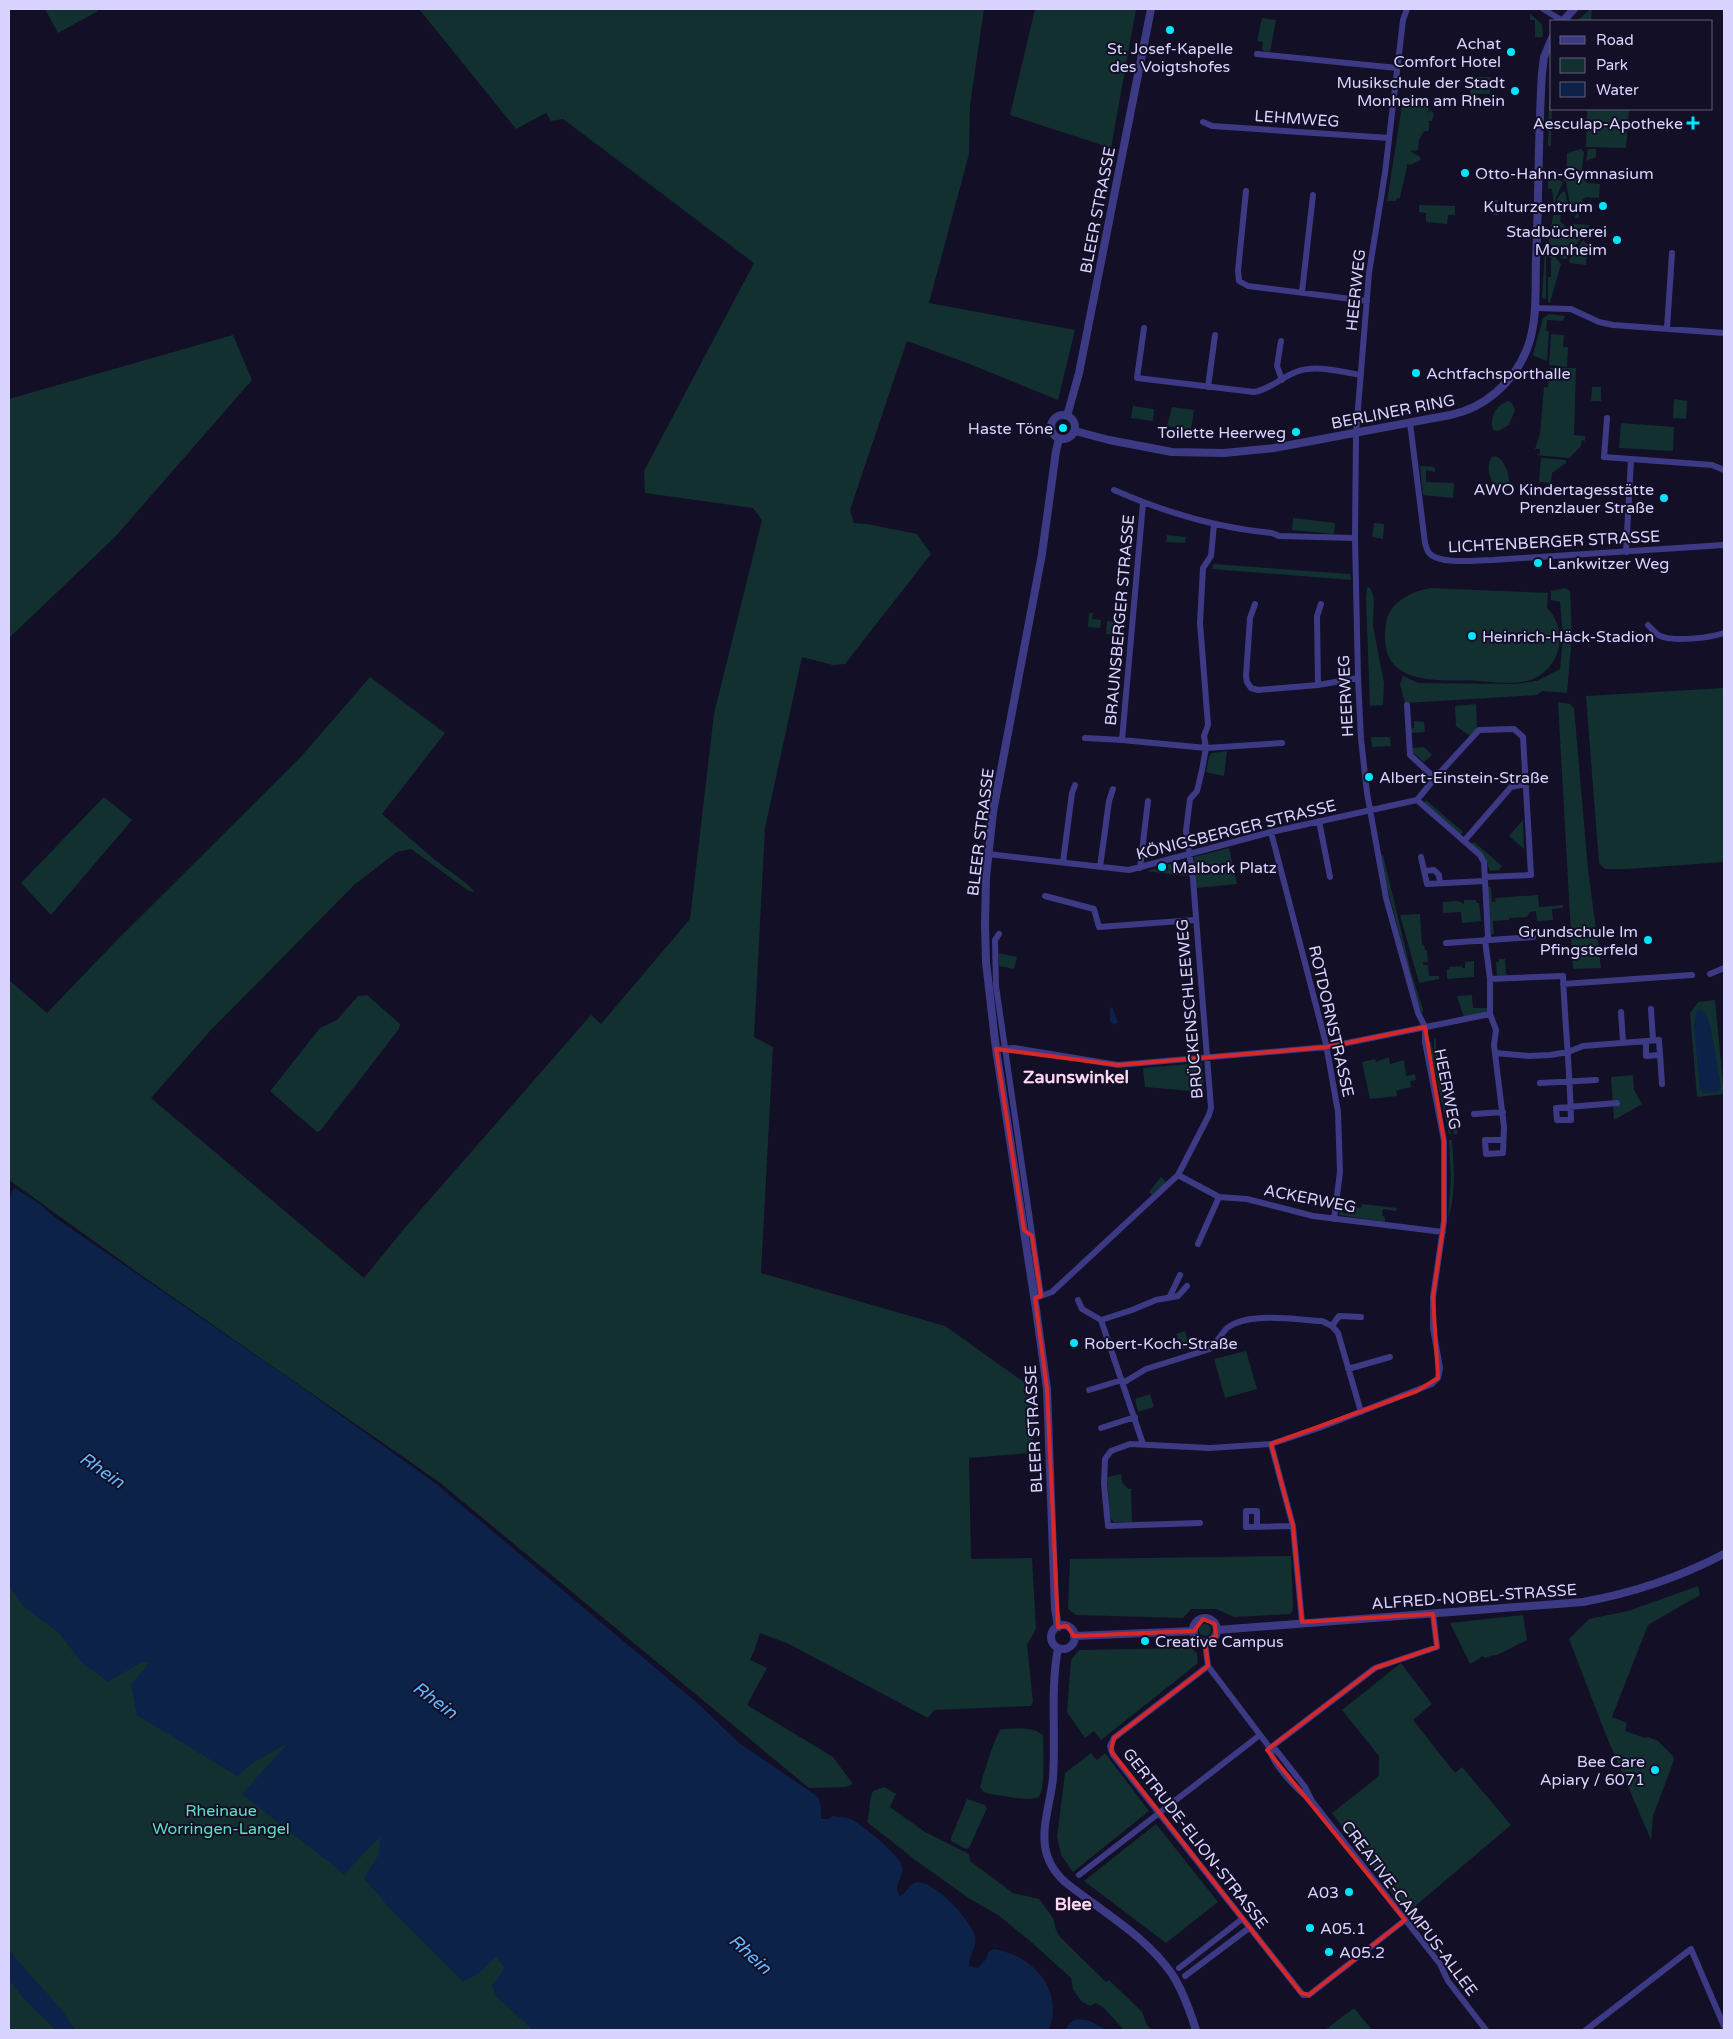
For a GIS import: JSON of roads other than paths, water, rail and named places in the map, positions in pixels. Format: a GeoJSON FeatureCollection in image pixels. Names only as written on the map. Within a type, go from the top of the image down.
{"type":"FeatureCollection","features":[{"type":"Feature","properties":{"kind":"street","name":"BLEER STRASSE"},"geometry":{"type":"LineString","coordinates":[[1067,416],[1079,372],[1151,9]]}},
{"type":"Feature","properties":{"kind":"street","name":"HEERWEG"},"geometry":{"type":"LineString","coordinates":[[1361,1412],[1432,1384],[1439,1375],[1440,1368],[1433,1328],[1433,1298],[1445,1206],[1444,1141],[1425,1042],[1425,1027],[1418,1013],[1386,898],[1375,846],[1367,793],[1361,739],[1354,538],[1356,433],[1369,274],[1389,138],[1403,20],[1407,9]]}},
{"type":"Feature","properties":{"kind":"street"},"geometry":{"type":"LineString","coordinates":[[1544,9],[1561,20]]}},
{"type":"Feature","properties":{"kind":"street"},"geometry":{"type":"LineString","coordinates":[[1564,20],[1574,9]]}},
{"type":"Feature","properties":{"kind":"street","name":"BERLINER RING"},"geometry":{"type":"LineString","coordinates":[[1075,431],[1108,440],[1172,452],[1196,454],[1224,453],[1274,448],[1464,412],[1478,406],[1504,385],[1513,374],[1528,346],[1535,308],[1542,73],[1544,57],[1550,43]]}},
{"type":"Feature","properties":{"kind":"street"},"geometry":{"type":"LineString","coordinates":[[1257,54],[1397,68]]}},
{"type":"Feature","properties":{"kind":"street","name":"LEHMWEG"},"geometry":{"type":"LineString","coordinates":[[1203,122],[1212,126],[1389,138]]}},
{"type":"Feature","properties":{"kind":"street"},"geometry":{"type":"LineString","coordinates":[[1246,191],[1238,271],[1239,281],[1248,286],[1367,301]]}},
{"type":"Feature","properties":{"kind":"street"},"geometry":{"type":"LineString","coordinates":[[1302,292],[1313,195]]}},
{"type":"Feature","properties":{"kind":"street"},"geometry":{"type":"LineString","coordinates":[[1667,329],[1672,254]]}},
{"type":"Feature","properties":{"kind":"street"},"geometry":{"type":"LineString","coordinates":[[1535,308],[1571,309],[1599,322],[1613,325],[1724,333]]}},
{"type":"Feature","properties":{"kind":"street"},"geometry":{"type":"LineString","coordinates":[[1144,328],[1138,378],[1254,392],[1267,390],[1295,372],[1306,370],[1321,369],[1361,375]]}},
{"type":"Feature","properties":{"kind":"street"},"geometry":{"type":"LineString","coordinates":[[1208,387],[1215,335]]}},
{"type":"Feature","properties":{"kind":"street"},"geometry":{"type":"LineString","coordinates":[[1280,341],[1278,366],[1282,380]]}},
{"type":"Feature","properties":{"kind":"street"},"geometry":{"type":"LineString","coordinates":[[1067,416],[1074,422],[1075,431],[1070,438],[1059,439],[1052,432],[1051,425],[1057,417],[1067,416]]}},
{"type":"Feature","properties":{"kind":"street"},"geometry":{"type":"LineString","coordinates":[[1607,418],[1604,457],[1712,465],[1724,470]]}},
{"type":"Feature","properties":{"kind":"street","name":"LICHTENBERGER STRASSE"},"geometry":{"type":"LineString","coordinates":[[1410,423],[1425,543],[1429,552],[1434,557],[1465,561],[1724,545]]}},
{"type":"Feature","properties":{"kind":"street","name":"BLEER STRASSE"},"geometry":{"type":"LineString","coordinates":[[1058,1627],[1055,1608],[1047,1390],[1032,1236],[987,971],[985,925],[988,854],[1000,772],[1042,554],[1059,439]]}},
{"type":"Feature","properties":{"kind":"street"},"geometry":{"type":"LineString","coordinates":[[1626,552],[1631,459]]}},
{"type":"Feature","properties":{"kind":"street"},"geometry":{"type":"LineString","coordinates":[[1114,490],[1143,503],[1214,524],[1272,532],[1279,536],[1354,538]]}},
{"type":"Feature","properties":{"kind":"street","name":"BRAUNSBERGER STRASSE"},"geometry":{"type":"LineString","coordinates":[[1122,740],[1143,503]]}},
{"type":"Feature","properties":{"kind":"street","name":"BRÜCKENSCHLEEWEG"},"geometry":{"type":"LineString","coordinates":[[1038,1297],[1052,1292],[1178,1174],[1210,1115],[1211,1100],[1208,1058],[1193,879],[1186,831],[1190,798],[1197,791],[1206,748],[1204,736],[1208,725],[1200,623],[1204,568],[1210,556],[1214,524]]}},
{"type":"Feature","properties":{"kind":"street"},"geometry":{"type":"LineString","coordinates":[[1255,604],[1250,618],[1246,676],[1251,688],[1258,690],[1318,685],[1358,678]]}},
{"type":"Feature","properties":{"kind":"street"},"geometry":{"type":"LineString","coordinates":[[1318,685],[1318,616],[1320,604]]}},
{"type":"Feature","properties":{"kind":"street"},"geometry":{"type":"LineString","coordinates":[[1648,625],[1659,636],[1667,637],[1704,639],[1724,633]]}},
{"type":"Feature","properties":{"kind":"street"},"geometry":{"type":"LineString","coordinates":[[1407,705],[1410,755],[1435,778]]}},
{"type":"Feature","properties":{"kind":"street"},"geometry":{"type":"LineString","coordinates":[[1371,810],[1417,800],[1479,730],[1514,729],[1523,737],[1531,875],[1427,884],[1421,857]]}},
{"type":"Feature","properties":{"kind":"street","name":"BRAUNSBERGER STRASSE"},"geometry":{"type":"LineString","coordinates":[[1085,738],[1206,748],[1282,743]]}},
{"type":"Feature","properties":{"kind":"street"},"geometry":{"type":"LineString","coordinates":[[1464,841],[1511,787],[1526,784]]}},
{"type":"Feature","properties":{"kind":"street"},"geometry":{"type":"LineString","coordinates":[[1063,862],[1072,793],[1075,785]]}},
{"type":"Feature","properties":{"kind":"street"},"geometry":{"type":"LineString","coordinates":[[1100,866],[1109,801],[1113,789]]}},
{"type":"Feature","properties":{"kind":"street"},"geometry":{"type":"LineString","coordinates":[[1417,800],[1480,855],[1484,862],[1488,937],[1485,940],[1490,979],[1490,1014],[1496,1030],[1494,1045],[1502,1112],[1503,1140]]}},
{"type":"Feature","properties":{"kind":"street"},"geometry":{"type":"LineString","coordinates":[[1140,868],[1148,801]]}},
{"type":"Feature","properties":{"kind":"street","name":"KÖNIGSBERGER STRASSE"},"geometry":{"type":"LineString","coordinates":[[988,854],[1129,870],[1271,832],[1371,810]]}},
{"type":"Feature","properties":{"kind":"street"},"geometry":{"type":"LineString","coordinates":[[1319,822],[1330,876]]}},
{"type":"Feature","properties":{"kind":"street","name":"ROTDORNSTRASSE"},"geometry":{"type":"LineString","coordinates":[[1271,832],[1327,1047],[1338,1112],[1340,1172],[1334,1219]]}},
{"type":"Feature","properties":{"kind":"street"},"geometry":{"type":"LineString","coordinates":[[1424,871],[1434,870],[1439,876],[1440,883]]}},
{"type":"Feature","properties":{"kind":"street"},"geometry":{"type":"LineString","coordinates":[[1044,896],[1094,909],[1099,927],[1196,920]]}},
{"type":"Feature","properties":{"kind":"street","name":"BLEER STRASSE"},"geometry":{"type":"LineString","coordinates":[[999,934],[995,940],[994,959],[1000,1049],[1024,1230],[1038,1297]]}},
{"type":"Feature","properties":{"kind":"street"},"geometry":{"type":"LineString","coordinates":[[1446,943],[1533,937]]}},
{"type":"Feature","properties":{"kind":"street"},"geometry":{"type":"LineString","coordinates":[[1710,974],[1724,968]]}},
{"type":"Feature","properties":{"kind":"street"},"geometry":{"type":"LineString","coordinates":[[1563,984],[1692,975]]}},
{"type":"Feature","properties":{"kind":"street"},"geometry":{"type":"LineString","coordinates":[[1490,979],[1563,976],[1571,1107],[1617,1103]]}},
{"type":"Feature","properties":{"kind":"street"},"geometry":{"type":"LineString","coordinates":[[1652,1009],[1653,1040]]}},
{"type":"Feature","properties":{"kind":"street"},"geometry":{"type":"LineString","coordinates":[[1622,1012],[1623,1042]]}},
{"type":"Feature","properties":{"kind":"street"},"geometry":{"type":"LineString","coordinates":[[1000,1049],[1118,1065],[1327,1047],[1490,1014]]}},
{"type":"Feature","properties":{"kind":"street"},"geometry":{"type":"LineString","coordinates":[[1495,1053],[1528,1056],[1550,1055],[1568,1052],[1583,1046],[1658,1040],[1662,1084]]}},
{"type":"Feature","properties":{"kind":"street"},"geometry":{"type":"LineString","coordinates":[[1646,1041],[1646,1056],[1660,1055]]}},
{"type":"Feature","properties":{"kind":"street"},"geometry":{"type":"LineString","coordinates":[[1540,1083],[1596,1080]]}},
{"type":"Feature","properties":{"kind":"street"},"geometry":{"type":"LineString","coordinates":[[1474,1114],[1502,1112]]}},
{"type":"Feature","properties":{"kind":"street","name":"ACKERWEG"},"geometry":{"type":"LineString","coordinates":[[1178,1174],[1219,1197],[1247,1199],[1313,1216],[1443,1232]]}},
{"type":"Feature","properties":{"kind":"street"},"geometry":{"type":"LineString","coordinates":[[1198,1244],[1219,1197]]}},
{"type":"Feature","properties":{"kind":"street"},"geometry":{"type":"LineString","coordinates":[[1024,1230],[1032,1236]]}},
{"type":"Feature","properties":{"kind":"street"},"geometry":{"type":"LineString","coordinates":[[1170,1296],[1180,1275]]}},
{"type":"Feature","properties":{"kind":"street"},"geometry":{"type":"LineString","coordinates":[[1101,1320],[1156,1300],[1178,1296],[1187,1286]]}},
{"type":"Feature","properties":{"kind":"street"},"geometry":{"type":"LineString","coordinates":[[1078,1300],[1082,1309],[1101,1320],[1143,1444]]}},
{"type":"Feature","properties":{"kind":"street"},"geometry":{"type":"LineString","coordinates":[[1332,1326],[1339,1316],[1361,1317]]}},
{"type":"Feature","properties":{"kind":"street"},"geometry":{"type":"LineString","coordinates":[[1089,1390],[1123,1381],[1146,1369],[1210,1349],[1227,1329],[1241,1320],[1254,1318],[1322,1322],[1332,1326],[1338,1333],[1361,1412],[1271,1444],[1210,1448],[1130,1444],[1111,1451],[1105,1459],[1104,1484],[1108,1526],[1200,1523]]}},
{"type":"Feature","properties":{"kind":"street"},"geometry":{"type":"LineString","coordinates":[[1348,1369],[1390,1357]]}},
{"type":"Feature","properties":{"kind":"street"},"geometry":{"type":"LineString","coordinates":[[1101,1428],[1135,1417]]}},
{"type":"Feature","properties":{"kind":"street"},"geometry":{"type":"LineString","coordinates":[[1271,1444],[1293,1526],[1302,1622]]}},
{"type":"Feature","properties":{"kind":"street"},"geometry":{"type":"LineString","coordinates":[[1257,1527],[1293,1526]]}},
{"type":"Feature","properties":{"kind":"street","name":"ALFRED-NOBEL-STRASSE"},"geometry":{"type":"LineString","coordinates":[[1217,1630],[1302,1622],[1543,1606],[1605,1598],[1673,1578],[1724,1554]]}},
{"type":"Feature","properties":{"kind":"street"},"geometry":{"type":"LineString","coordinates":[[1270,1748],[1375,1668],[1437,1647],[1433,1614]]}},
{"type":"Feature","properties":{"kind":"street"},"geometry":{"type":"LineString","coordinates":[[1203,1619],[1212,1621],[1217,1630],[1214,1638],[1205,1642],[1199,1640],[1194,1631],[1195,1625],[1203,1619]]}},
{"type":"Feature","properties":{"kind":"street"},"geometry":{"type":"LineString","coordinates":[[1067,1626],[1072,1630],[1074,1636],[1074,1642],[1064,1649],[1058,1648],[1052,1642],[1051,1637],[1053,1631],[1058,1627],[1067,1626]]}},
{"type":"Feature","properties":{"kind":"street"},"geometry":{"type":"LineString","coordinates":[[1074,1636],[1194,1631]]}},
{"type":"Feature","properties":{"kind":"street"},"geometry":{"type":"LineString","coordinates":[[1205,1642],[1208,1666]]}},
{"type":"Feature","properties":{"kind":"street"},"geometry":{"type":"LineString","coordinates":[[1058,1648],[1054,1690],[1053,1777],[1044,1839],[1047,1858],[1058,1876],[1156,1954],[1172,1975],[1181,1991],[1196,2030]]}},
{"type":"Feature","properties":{"kind":"street","name":"CREATIVE-CAMPUS-ALLEE"},"geometry":{"type":"LineString","coordinates":[[1208,1666],[1270,1748],[1276,1750],[1305,1787],[1312,1801],[1440,1964],[1448,1981],[1486,2030]]}},
{"type":"Feature","properties":{"kind":"street","name":"GERTRUDE-ELION-STRASSE"},"geometry":{"type":"LineString","coordinates":[[1208,1666],[1111,1741],[1110,1751],[1300,1993],[1306,1996],[1406,1920]]}},
{"type":"Feature","properties":{"kind":"street"},"geometry":{"type":"LineString","coordinates":[[1079,1875],[1260,1734]]}},
{"type":"Feature","properties":{"kind":"street"},"geometry":{"type":"LineString","coordinates":[[1179,1968],[1242,1919]]}},
{"type":"Feature","properties":{"kind":"street"},"geometry":{"type":"LineString","coordinates":[[1185,1976],[1249,1928]]}},
{"type":"Feature","properties":{"kind":"street"},"geometry":{"type":"LineString","coordinates":[[1586,2030],[1691,1949],[1724,2026]]}},
{"type":"Feature","properties":{"kind":"water"},"geometry":{"type":"Polygon","coordinates":[[[1110,1007],[1113,1009],[1118,1022],[1114,1025],[1110,1021],[1110,1007]]]}},
{"type":"Feature","properties":{"kind":"water"},"geometry":{"type":"Polygon","coordinates":[[[1697,1010],[1706,1012],[1710,1025],[1721,1087],[1718,1092],[1704,1093],[1700,1089],[1694,1025],[1697,1010]]]}},
{"type":"Feature","properties":{"kind":"water","name":"Rhein"},"geometry":{"type":"Polygon","coordinates":[[[15,1188],[40,1204],[54,1217],[289,1378],[435,1483],[702,1707],[738,1742],[818,1797],[821,1807],[821,1819],[829,1819],[833,1816],[848,1818],[872,1834],[894,1854],[902,1866],[902,1874],[897,1885],[900,1896],[915,1882],[925,1884],[942,1895],[966,1920],[976,1940],[969,1966],[978,1968],[987,1958],[988,1952],[994,1949],[1022,1959],[1033,1967],[1049,1989],[1053,2015],[1049,2030],[533,2030],[496,1996],[492,1986],[505,1968],[496,1957],[479,1973],[463,1982],[392,1911],[364,1878],[379,1854],[380,1837],[344,1874],[242,1794],[288,1743],[256,1761],[237,1776],[137,1715],[131,1685],[150,1662],[142,1662],[108,1682],[82,1663],[59,1633],[22,1605],[9,1585],[9,1199],[15,1188]]]}},
{"type":"Feature","properties":{"kind":"water"},"geometry":{"type":"Polygon","coordinates":[[[9,1947],[12,1954],[61,2009],[75,2030],[56,2030],[23,1998],[9,1980],[9,1947]]]}},
{"type":"Feature","properties":{"kind":"water"},"geometry":{"type":"Polygon","coordinates":[[[1078,2019],[1090,2021],[1107,2030],[1064,2030],[1071,2022],[1078,2019]]]}},
{"type":"Feature","properties":{"kind":"place","name":"St. Josef-Kapelle des Voigtshofes"},"geometry":{"type":"Point","coordinates":[1170,30]}},
{"type":"Feature","properties":{"kind":"place","name":"Achat Comfort Hotel"},"geometry":{"type":"Point","coordinates":[1511,52]}},
{"type":"Feature","properties":{"kind":"place","name":"Musikschule der Stadt Monheim am Rhein"},"geometry":{"type":"Point","coordinates":[1515,91]}},
{"type":"Feature","properties":{"kind":"place","name":"Aesculap-Apotheke"},"geometry":{"type":"Point","coordinates":[1693,123]}},
{"type":"Feature","properties":{"kind":"place","name":"Otto-Hahn-Gymnasium"},"geometry":{"type":"Point","coordinates":[1465,173]}},
{"type":"Feature","properties":{"kind":"place","name":"Kulturzentrum"},"geometry":{"type":"Point","coordinates":[1603,206]}},
{"type":"Feature","properties":{"kind":"place","name":"Stadbücherei Monheim"},"geometry":{"type":"Point","coordinates":[1617,240]}},
{"type":"Feature","properties":{"kind":"place","name":"Achtfachsporthalle"},"geometry":{"type":"Point","coordinates":[1416,373]}},
{"type":"Feature","properties":{"kind":"place","name":"Haste Töne"},"geometry":{"type":"Point","coordinates":[1063,428]}},
{"type":"Feature","properties":{"kind":"place","name":"Toilette Heerweg"},"geometry":{"type":"Point","coordinates":[1296,432]}},
{"type":"Feature","properties":{"kind":"place","name":"AWO Kindertagesstätte Prenzlauer Straße"},"geometry":{"type":"Point","coordinates":[1664,498]}},
{"type":"Feature","properties":{"kind":"place","name":"Lankwitzer Weg"},"geometry":{"type":"Point","coordinates":[1538,563]}},
{"type":"Feature","properties":{"kind":"place","name":"Heinrich-Häck-Stadion"},"geometry":{"type":"Point","coordinates":[1472,636]}},
{"type":"Feature","properties":{"kind":"place","name":"Albert-Einstein-Straße"},"geometry":{"type":"Point","coordinates":[1369,777]}},
{"type":"Feature","properties":{"kind":"place","name":"Malbork Platz"},"geometry":{"type":"Point","coordinates":[1162,867]}},
{"type":"Feature","properties":{"kind":"place","name":"Grundschule Im Pfingsterfeld"},"geometry":{"type":"Point","coordinates":[1648,940]}},
{"type":"Feature","properties":{"kind":"place","name":"Robert-Koch-Straße"},"geometry":{"type":"Point","coordinates":[1074,1343]}},
{"type":"Feature","properties":{"kind":"place","name":"Creative Campus"},"geometry":{"type":"Point","coordinates":[1145,1641]}},
{"type":"Feature","properties":{"kind":"place","name":"Bee Care Apiary / 6071"},"geometry":{"type":"Point","coordinates":[1655,1770]}},
{"type":"Feature","properties":{"kind":"place","name":"A03"},"geometry":{"type":"Point","coordinates":[1349,1892]}},
{"type":"Feature","properties":{"kind":"place","name":"A05.1"},"geometry":{"type":"Point","coordinates":[1310,1928]}},
{"type":"Feature","properties":{"kind":"place","name":"A05.2"},"geometry":{"type":"Point","coordinates":[1329,1952]}},
{"type":"Feature","properties":{"kind":"district","name":"Zaunswinkel"},"geometry":{"type":"Point","coordinates":[1076,1077]}},
{"type":"Feature","properties":{"kind":"district","name":"Blee"},"geometry":{"type":"Point","coordinates":[1073,1904]}},
{"type":"Feature","properties":{"kind":"park label","name":"Rheinaue Worringen-Langel"},"geometry":{"type":"Point","coordinates":[221,1819]}}]}
